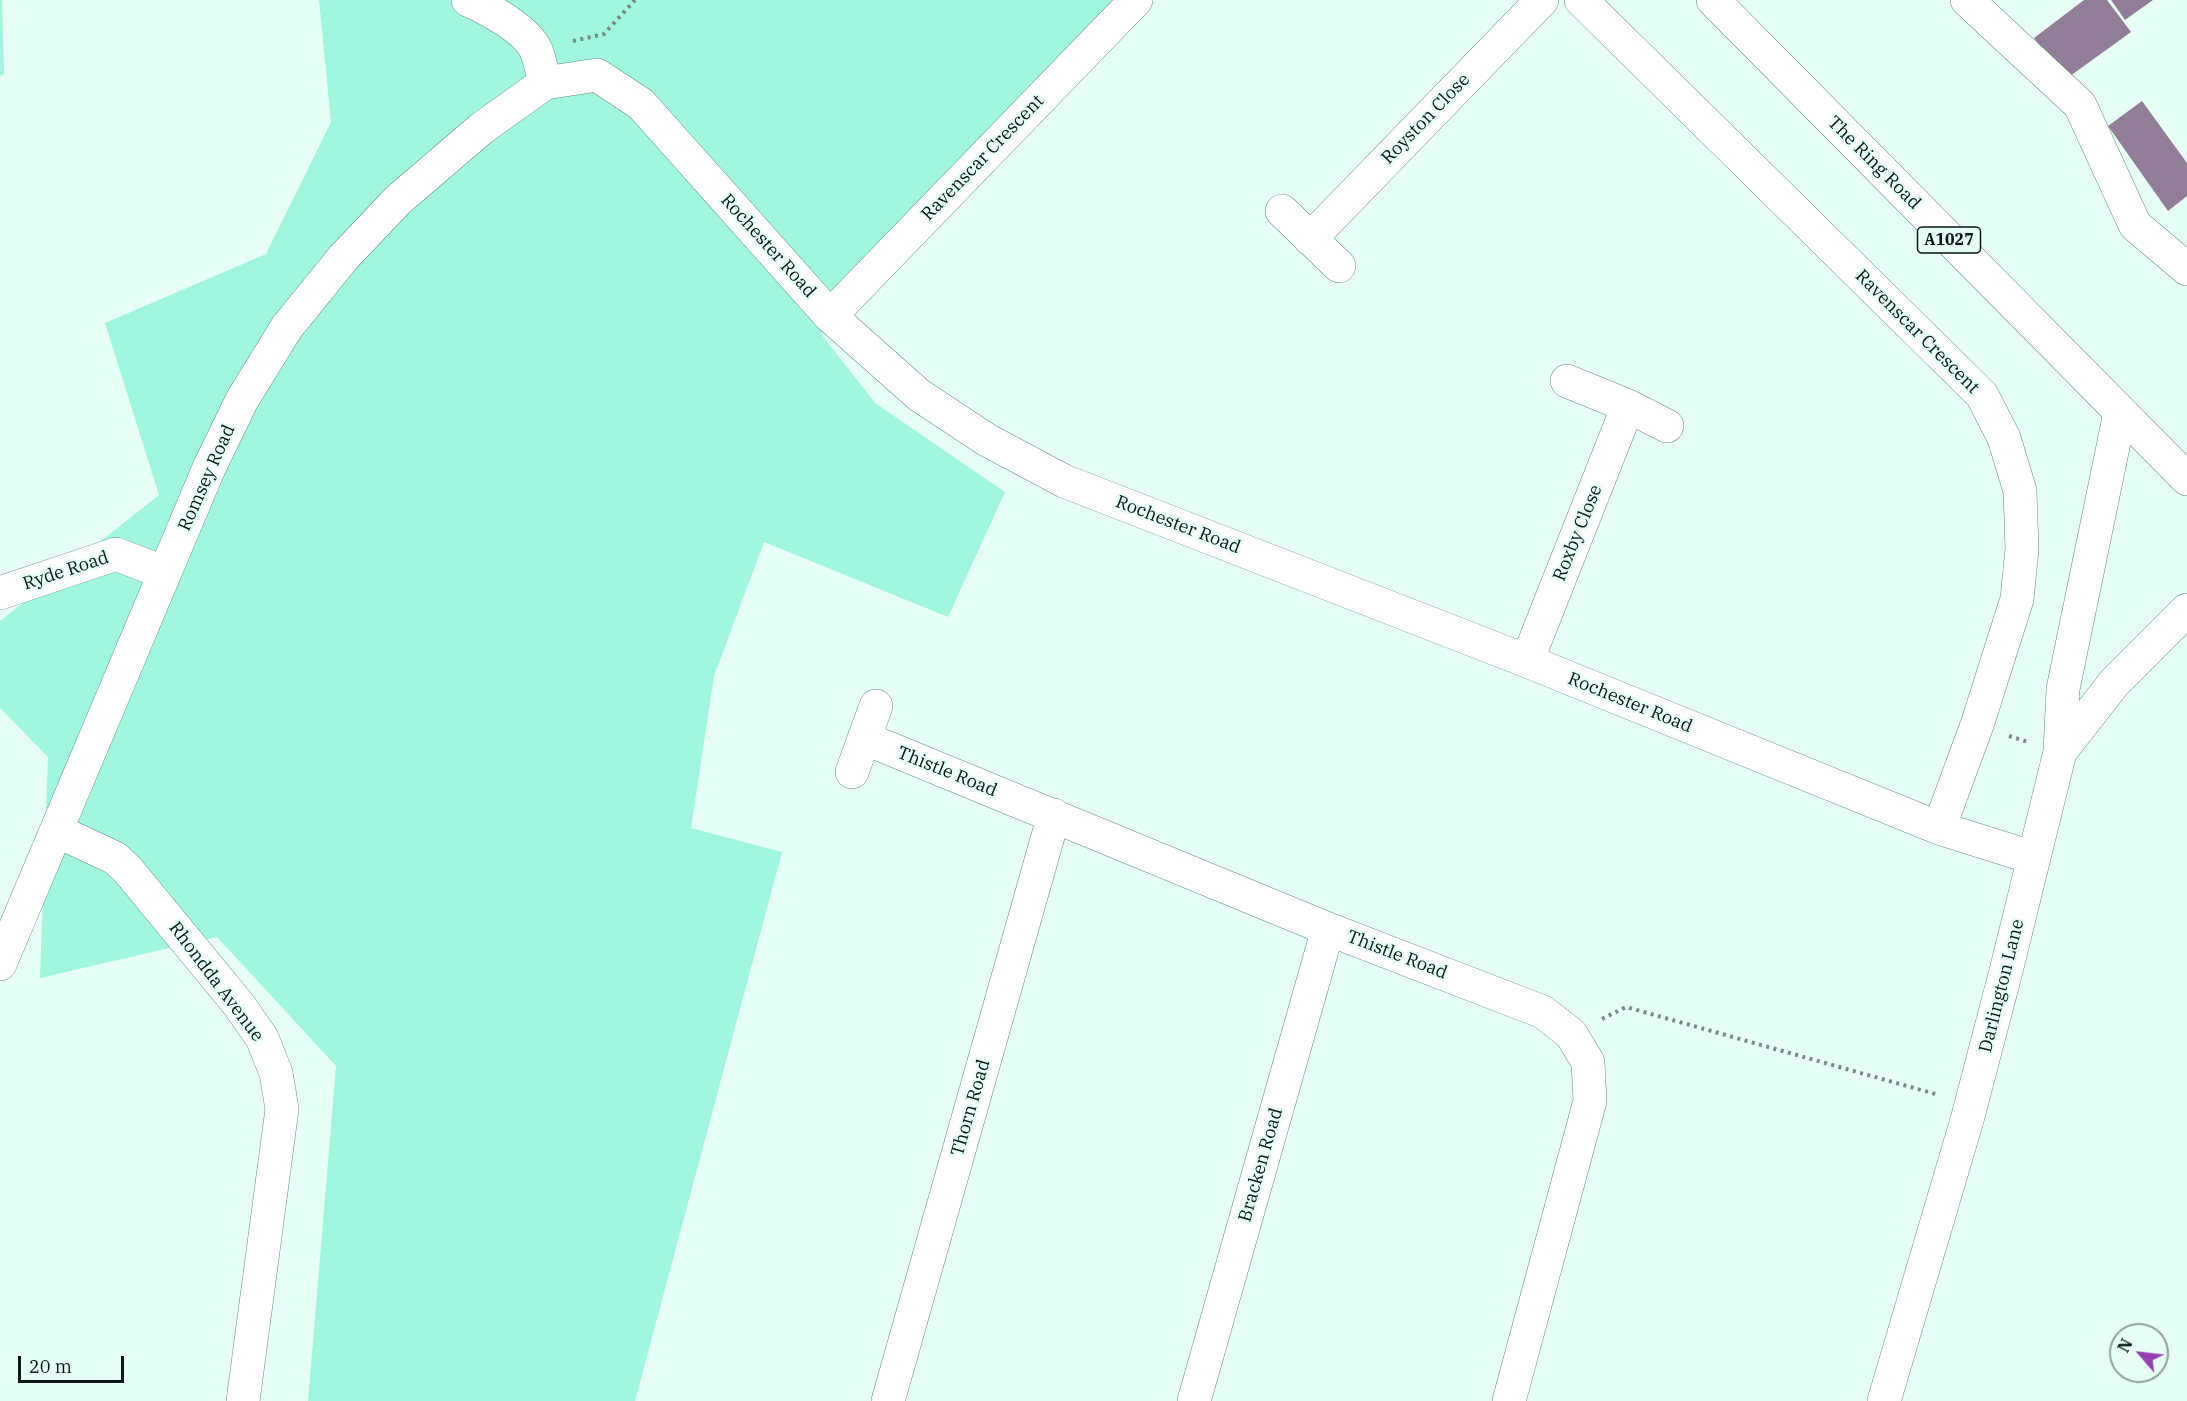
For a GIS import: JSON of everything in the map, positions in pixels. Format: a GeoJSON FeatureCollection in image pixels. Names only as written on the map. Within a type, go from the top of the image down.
{"type":"FeatureCollection","features":[{"type":"Feature","properties":{"kind":"street"},"geometry":{"type":"LineString","coordinates":[[468,0],[517,28],[536,49],[544,82]]}},
{"type":"Feature","properties":{"kind":"street","name":"Ravenscar Crescent"},"geometry":{"type":"LineString","coordinates":[[830,316],[1136,0]]}},
{"type":"Feature","properties":{"kind":"street","name":"Royston Close"},"geometry":{"type":"LineString","coordinates":[[1310,238],[1542,0]]}},
{"type":"Feature","properties":{"kind":"street","name":"Ravenscar Crescent"},"geometry":{"type":"LineString","coordinates":[[1581,0],[1982,395],[2004,438],[2020,491],[2022,549],[2017,599],[1977,725],[1939,828]]}},
{"type":"Feature","properties":{"kind":"street","name":"The Ring Road"},"geometry":{"type":"LineString","coordinates":[[1713,0],[2120,413],[2187,478]]}},
{"type":"Feature","properties":{"kind":"street"},"geometry":{"type":"LineString","coordinates":[[1967,0],[2080,105],[2135,225],[2187,269]]}},
{"type":"Feature","properties":{"kind":"street","name":"Rochester Road"},"geometry":{"type":"LineString","coordinates":[[544,82],[597,75],[641,104],[830,316],[919,395],[987,440],[1064,481],[1527,661],[1939,828],[2034,858]]}},
{"type":"Feature","properties":{"kind":"street","name":"Romsey Road"},"geometry":{"type":"LineString","coordinates":[[0,964],[210,468],[242,400],[287,327],[343,258],[398,200],[482,128],[544,82]]}},
{"type":"Feature","properties":{"kind":"street"},"geometry":{"type":"LineString","coordinates":[[1282,211],[1339,266]]}},
{"type":"Feature","properties":{"kind":"street"},"geometry":{"type":"LineString","coordinates":[[1567,381],[1628,406],[1667,426]]}},
{"type":"Feature","properties":{"kind":"street","name":"Roxby Close"},"geometry":{"type":"LineString","coordinates":[[1527,661],[1628,406]]}},
{"type":"Feature","properties":{"kind":"street"},"geometry":{"type":"LineString","coordinates":[[2060,752],[2064,690],[2120,413]]}},
{"type":"Feature","properties":{"kind":"street","name":"Ryde Road"},"geometry":{"type":"LineString","coordinates":[[0,593],[116,554],[165,573]]}},
{"type":"Feature","properties":{"kind":"street","name":"Darlington Lane"},"geometry":{"type":"LineString","coordinates":[[1884,1401],[1971,1104],[2060,752],[2114,683],[2187,610]]}},
{"type":"Feature","properties":{"kind":"street"},"geometry":{"type":"LineString","coordinates":[[852,772],[876,706]]}},
{"type":"Feature","properties":{"kind":"street","name":"Thistle Road"},"geometry":{"type":"LineString","coordinates":[[864,738],[1328,929],[1543,1012],[1571,1034],[1588,1062],[1590,1101],[1509,1401]]}},
{"type":"Feature","properties":{"kind":"street","name":"Thorn Road"},"geometry":{"type":"LineString","coordinates":[[888,1401],[1054,815]]}},
{"type":"Feature","properties":{"kind":"street","name":"Rhondda Avenue"},"geometry":{"type":"LineString","coordinates":[[57,831],[115,858],[127,869],[239,1005],[262,1038],[276,1073],[282,1109],[243,1401]]}},
{"type":"Feature","properties":{"kind":"street","name":"Bracken Road"},"geometry":{"type":"LineString","coordinates":[[1194,1401],[1328,929]]}},
{"type":"Feature","properties":{"kind":"path"},"geometry":{"type":"LineString","coordinates":[[1977,725],[2060,752]]}},
{"type":"Feature","properties":{"kind":"path"},"geometry":{"type":"LineString","coordinates":[[1571,1034],[1626,1007],[1971,1104]]}},
{"type":"Feature","properties":{"kind":"green space"},"geometry":{"type":"Polygon","coordinates":[[[0,0],[2,0],[4,74],[0,76],[0,0]]]}},
{"type":"Feature","properties":{"kind":"green space"},"geometry":{"type":"Polygon","coordinates":[[[319,0],[1151,0],[821,334],[875,403],[1005,492],[948,617],[764,542],[714,676],[691,828],[782,852],[635,1401],[308,1401],[336,1066],[217,937],[40,978],[48,757],[0,708],[0,621],[159,495],[105,323],[266,254],[331,122],[319,0]]]}},
{"type":"Feature","properties":{"kind":"building"},"geometry":{"type":"Polygon","coordinates":[[[2084,0],[2107,0],[2131,32],[2066,79],[2034,38],[2084,0]]]}},
{"type":"Feature","properties":{"kind":"building"},"geometry":{"type":"Polygon","coordinates":[[[2111,0],[2153,0],[2125,20],[2111,0]]]}},
{"type":"Feature","properties":{"kind":"building"},"geometry":{"type":"Polygon","coordinates":[[[2142,101],[2187,163],[2187,196],[2168,211],[2108,126],[2142,101]]]}}]}
